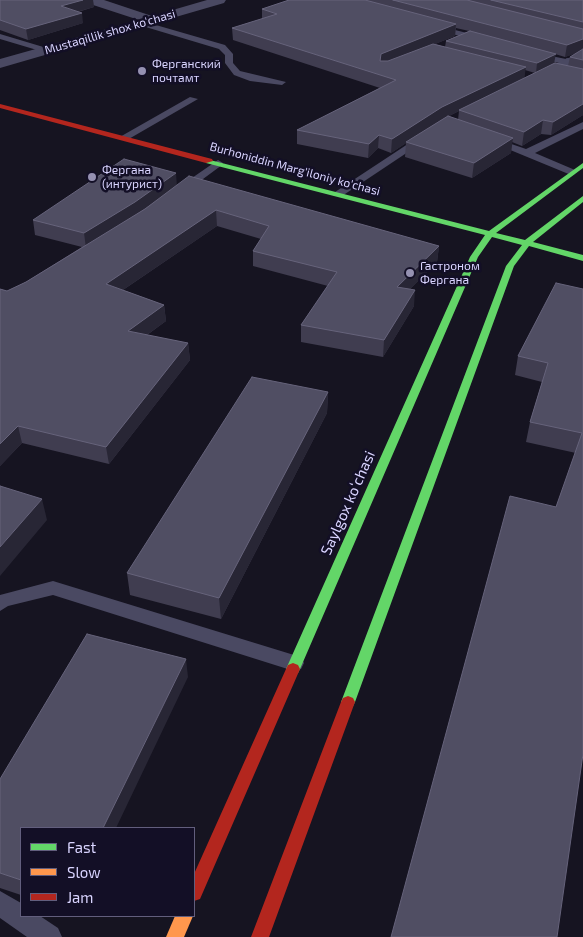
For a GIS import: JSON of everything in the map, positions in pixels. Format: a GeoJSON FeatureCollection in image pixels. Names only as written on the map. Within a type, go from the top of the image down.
{"type":"FeatureCollection","features":[{"type":"Feature","properties":{"kind":"main road","name":"Burhoniddin Marg'iloniy ko'chasi"},"geometry":{"type":"LineString","coordinates":[[0,106],[583,258]]}},
{"type":"Feature","properties":{"kind":"main road","name":"Saylgox koʻchasi"},"geometry":{"type":"LineString","coordinates":[[195,891],[474,257],[490,234],[583,164]]}},
{"type":"Feature","properties":{"kind":"main road"},"geometry":{"type":"LineString","coordinates":[[260,937],[510,266],[527,243],[583,198]]}},
{"type":"Feature","properties":{"kind":"main road"},"geometry":{"type":"LineString","coordinates":[[175,937],[184,917]]}},
{"type":"Feature","properties":{"kind":"street"},"geometry":{"type":"LineString","coordinates":[[91,0],[147,22]]}},
{"type":"Feature","properties":{"kind":"street","name":"Mustaqillik shox ko'chasi"},"geometry":{"type":"LineString","coordinates":[[0,64],[220,0]]}},
{"type":"Feature","properties":{"kind":"street"},"geometry":{"type":"LineString","coordinates":[[549,72],[568,68]]}},
{"type":"Feature","properties":{"kind":"lane"},"geometry":{"type":"LineString","coordinates":[[147,22],[222,47],[229,54],[229,63],[237,73],[250,78],[282,82]]}},
{"type":"Feature","properties":{"kind":"lane"},"geometry":{"type":"LineString","coordinates":[[424,24],[496,43]]}},
{"type":"Feature","properties":{"kind":"lane"},"geometry":{"type":"LineString","coordinates":[[0,36],[47,51]]}},
{"type":"Feature","properties":{"kind":"lane"},"geometry":{"type":"LineString","coordinates":[[450,43],[468,36]]}},
{"type":"Feature","properties":{"kind":"lane"},"geometry":{"type":"LineString","coordinates":[[524,51],[568,68],[583,55]]}},
{"type":"Feature","properties":{"kind":"lane"},"geometry":{"type":"LineString","coordinates":[[123,138],[193,99]]}},
{"type":"Feature","properties":{"kind":"lane"},"geometry":{"type":"LineString","coordinates":[[527,153],[583,125]]}},
{"type":"Feature","properties":{"kind":"lane"},"geometry":{"type":"LineString","coordinates":[[338,194],[437,129]]}},
{"type":"Feature","properties":{"kind":"lane"},"geometry":{"type":"LineString","coordinates":[[482,136],[571,172]]}},
{"type":"Feature","properties":{"kind":"lane"},"geometry":{"type":"LineString","coordinates":[[173,197],[218,163]]}},
{"type":"Feature","properties":{"kind":"lane"},"geometry":{"type":"LineString","coordinates":[[0,604],[2,601],[53,588],[294,663]]}},
{"type":"Feature","properties":{"kind":"lane"},"geometry":{"type":"LineString","coordinates":[[0,903],[20,917]]}},
{"type":"Feature","properties":{"kind":"lane"},"geometry":{"type":"LineString","coordinates":[[20,917],[49,937]]}},
{"type":"Feature","properties":{"kind":"building"},"geometry":{"type":"Polygon","coordinates":[[[0,0],[83,0],[61,6],[82,13],[26,29],[0,20],[0,0]]]}},
{"type":"Feature","properties":{"kind":"building"},"geometry":{"type":"Polygon","coordinates":[[[289,0],[365,0],[456,24],[381,54],[380,61],[388,61],[433,44],[526,67],[442,107],[392,139],[379,135],[369,144],[297,130],[396,80],[232,28],[277,14],[262,9],[289,0]]]}},
{"type":"Feature","properties":{"kind":"building"},"geometry":{"type":"Polygon","coordinates":[[[393,0],[467,0],[583,29],[583,39],[567,45],[393,0]]]}},
{"type":"Feature","properties":{"kind":"building"},"geometry":{"type":"Polygon","coordinates":[[[491,0],[583,0],[583,22],[491,0]]]}},
{"type":"Feature","properties":{"kind":"building"},"geometry":{"type":"Polygon","coordinates":[[[470,31],[556,54],[537,63],[446,41],[470,31]]]}},
{"type":"Feature","properties":{"kind":"building"},"geometry":{"type":"Polygon","coordinates":[[[583,49],[583,60],[570,57],[583,49]]]}},
{"type":"Feature","properties":{"kind":"building"},"geometry":{"type":"Polygon","coordinates":[[[555,63],[583,69],[583,104],[553,122],[543,120],[524,132],[459,110],[555,63]]]}},
{"type":"Feature","properties":{"kind":"building"},"geometry":{"type":"Polygon","coordinates":[[[448,116],[513,138],[474,163],[406,142],[448,116]]]}},
{"type":"Feature","properties":{"kind":"building"},"geometry":{"type":"Polygon","coordinates":[[[124,159],[176,173],[135,202],[84,233],[33,220],[124,159]]]}},
{"type":"Feature","properties":{"kind":"building"},"geometry":{"type":"Polygon","coordinates":[[[189,176],[439,246],[397,287],[415,290],[384,340],[301,325],[337,272],[253,251],[269,226],[216,210],[106,284],[164,305],[128,331],[188,343],[106,447],[18,426],[0,444],[0,289],[7,291],[26,282],[145,209],[189,176]]]}},
{"type":"Feature","properties":{"kind":"building"},"geometry":{"type":"Polygon","coordinates":[[[556,283],[583,289],[583,754],[557,937],[391,937],[510,496],[556,507],[582,433],[530,422],[548,363],[518,356],[556,283]]]}},
{"type":"Feature","properties":{"kind":"building"},"geometry":{"type":"Polygon","coordinates":[[[252,377],[328,392],[219,598],[127,573],[252,377]]]}},
{"type":"Feature","properties":{"kind":"building"},"geometry":{"type":"Polygon","coordinates":[[[0,486],[42,499],[0,547],[0,486]]]}},
{"type":"Feature","properties":{"kind":"building"},"geometry":{"type":"Polygon","coordinates":[[[87,634],[186,659],[103,827],[20,827],[20,880],[0,873],[0,779],[87,634]]]}},
{"type":"Feature","properties":{"kind":"traffic: fast"},"geometry":{"type":"LineString","coordinates":[[209,161],[583,258]]}},
{"type":"Feature","properties":{"kind":"traffic: fast"},"geometry":{"type":"LineString","coordinates":[[293,669],[474,257],[490,234],[583,165]]}},
{"type":"Feature","properties":{"kind":"traffic: fast"},"geometry":{"type":"LineString","coordinates":[[348,702],[510,266],[527,243],[583,198]]}},
{"type":"Feature","properties":{"kind":"traffic: slow"},"geometry":{"type":"LineString","coordinates":[[175,937],[184,917]]}},
{"type":"Feature","properties":{"kind":"traffic: jam"},"geometry":{"type":"LineString","coordinates":[[0,106],[209,161]]}},
{"type":"Feature","properties":{"kind":"traffic: jam"},"geometry":{"type":"LineString","coordinates":[[195,891],[293,669]]}},
{"type":"Feature","properties":{"kind":"traffic: jam"},"geometry":{"type":"LineString","coordinates":[[260,937],[348,702]]}},
{"type":"Feature","properties":{"kind":"place","name":"Ферганский почтамт"},"geometry":{"type":"Point","coordinates":[142,71]}},
{"type":"Feature","properties":{"kind":"place","name":"Фергана (интурист)"},"geometry":{"type":"Point","coordinates":[92,177]}},
{"type":"Feature","properties":{"kind":"place","name":"Гастроном Фергана"},"geometry":{"type":"Point","coordinates":[410,273]}}]}
